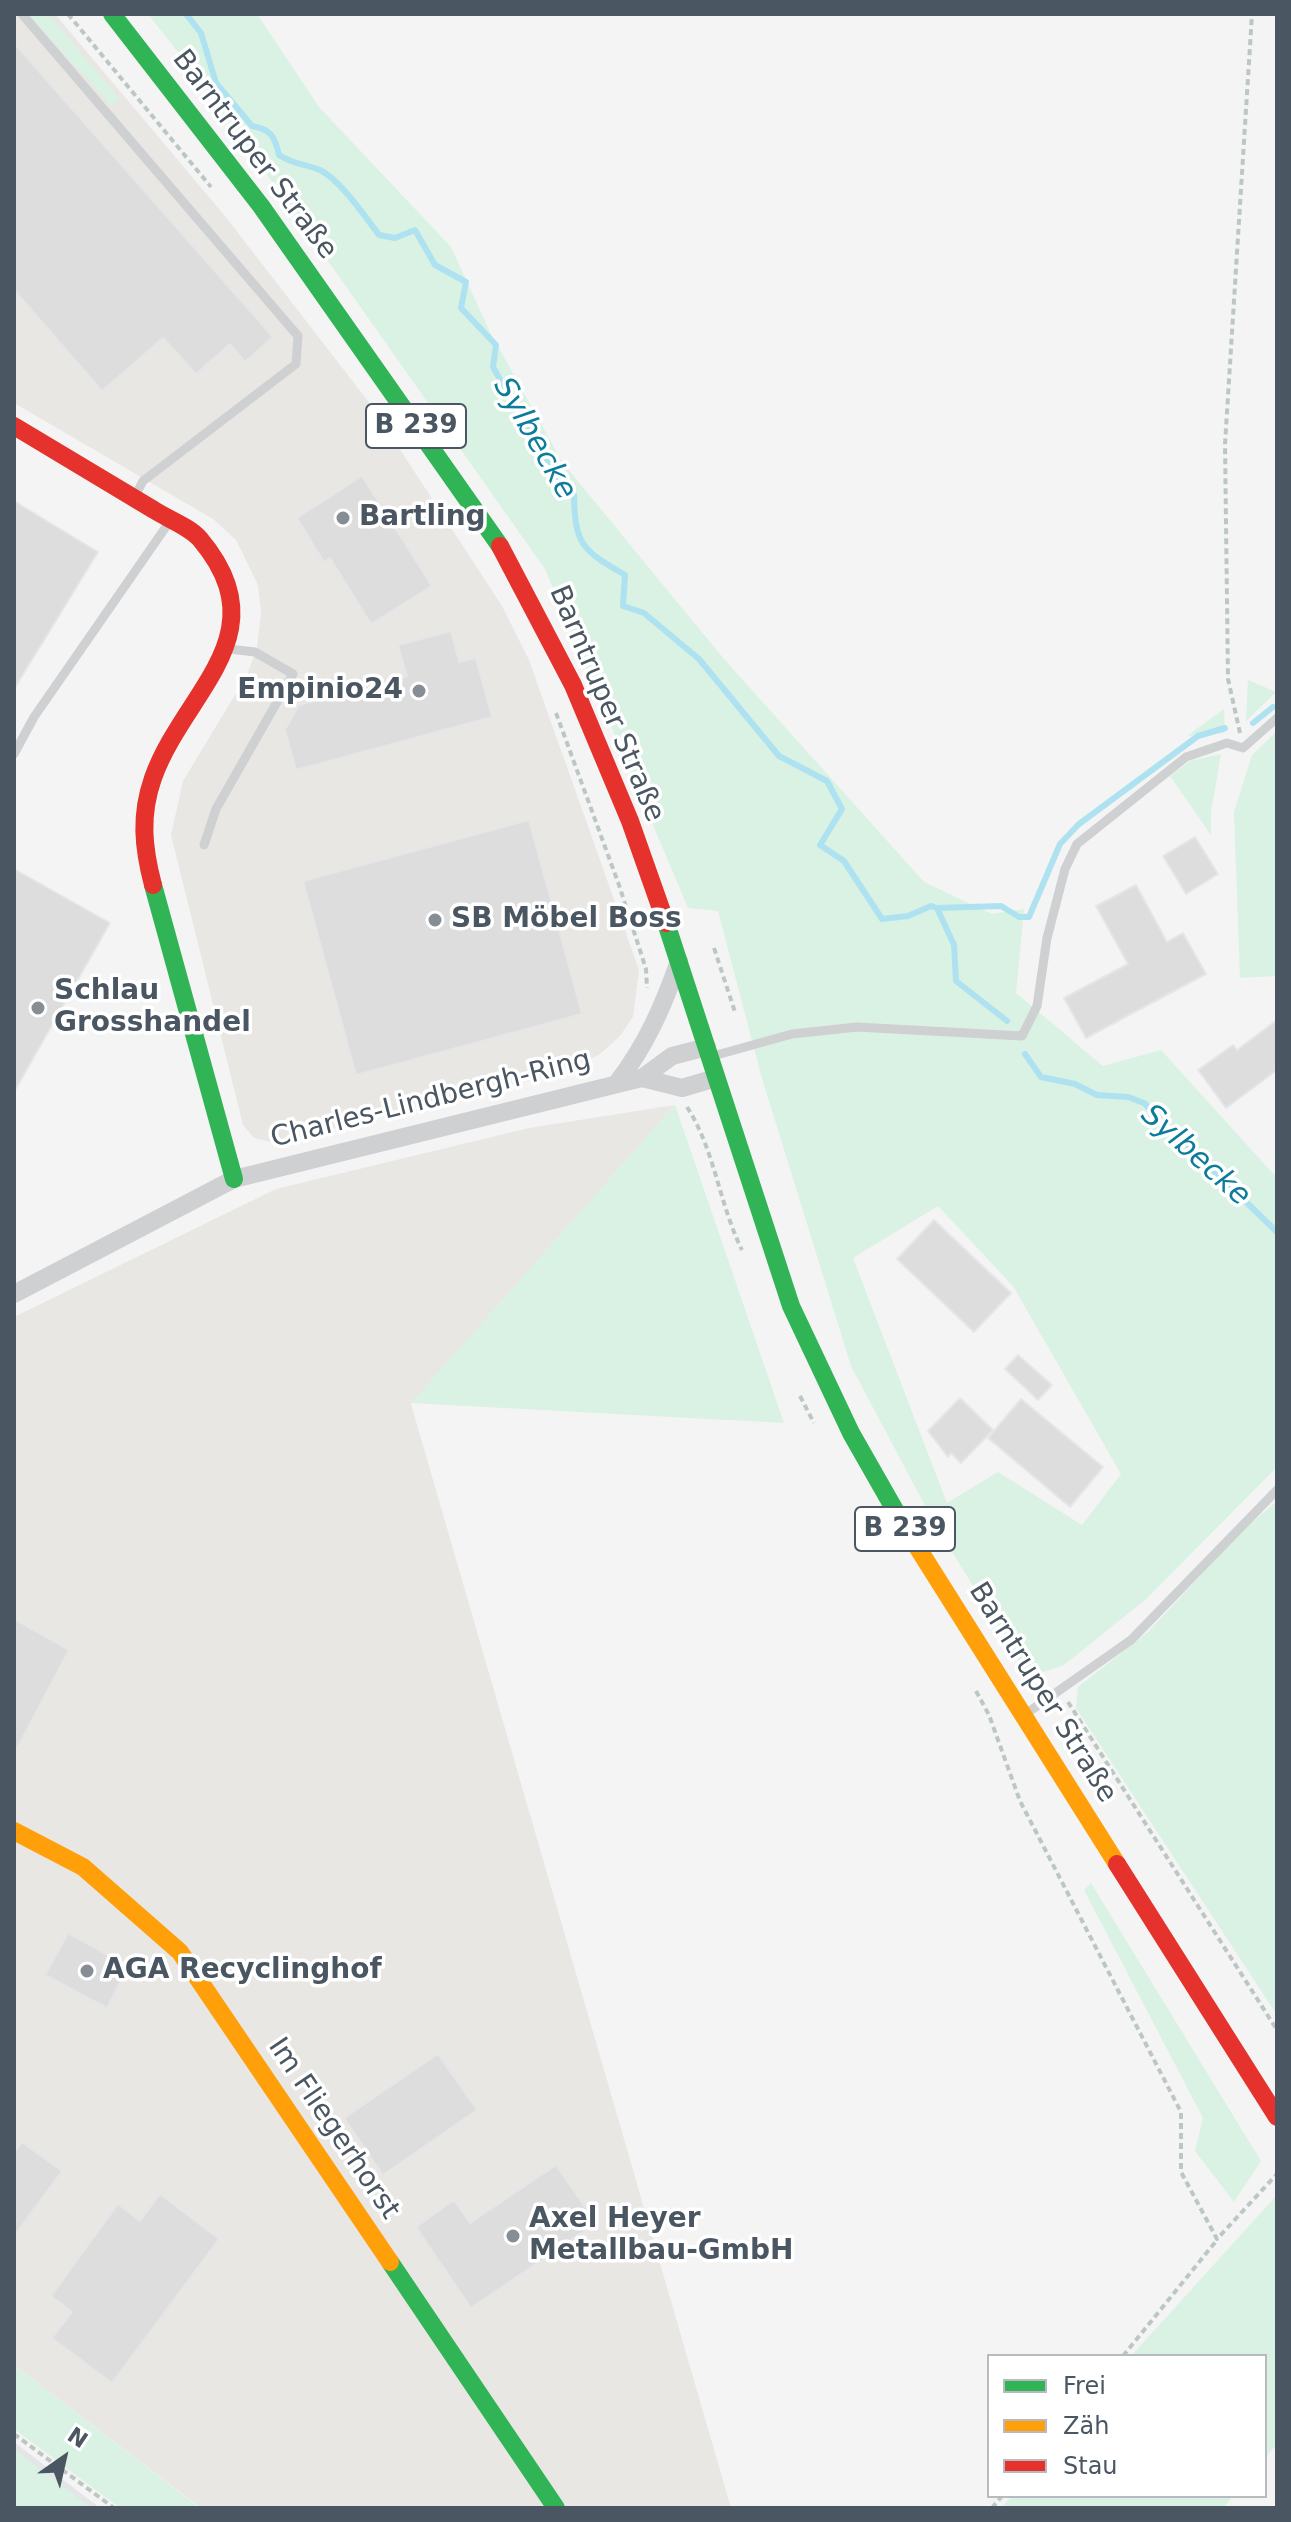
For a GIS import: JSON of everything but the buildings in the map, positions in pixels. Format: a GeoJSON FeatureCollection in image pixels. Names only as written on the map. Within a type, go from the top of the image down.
{"type":"FeatureCollection","features":[{"type":"Feature","properties":{"kind":"main road","name":"Barntruper Straße"},"geometry":{"type":"LineString","coordinates":[[112,14],[261,206],[506,554],[533,600],[583,710],[679,961],[802,1334],[838,1411],[906,1531],[1277,2117]]}},
{"type":"Feature","properties":{"kind":"main road"},"geometry":{"type":"LineString","coordinates":[[14,426],[172,518],[199,537],[221,565],[231,590],[233,621],[229,649],[155,773],[143,819],[148,860],[179,993],[234,1179]]}},
{"type":"Feature","properties":{"kind":"main road","name":"Im Fliegerhorst"},"geometry":{"type":"LineString","coordinates":[[14,1831],[83,1867],[180,1952],[556,2508]]}},
{"type":"Feature","properties":{"kind":"street"},"geometry":{"type":"LineString","coordinates":[[617,1083],[656,1024],[679,961]]}},
{"type":"Feature","properties":{"kind":"street","name":"Charles-Lindbergh-Ring"},"geometry":{"type":"LineString","coordinates":[[14,1294],[234,1179],[642,1078],[672,1056],[708,1052]]}},
{"type":"Feature","properties":{"kind":"street","name":"Charles-Lindbergh-Ring"},"geometry":{"type":"LineString","coordinates":[[642,1078],[682,1088],[716,1078]]}},
{"type":"Feature","properties":{"kind":"lane"},"geometry":{"type":"LineString","coordinates":[[22,14],[298,336],[296,364],[143,481],[135,496]]}},
{"type":"Feature","properties":{"kind":"lane"},"geometry":{"type":"LineString","coordinates":[[14,754],[34,717],[172,518]]}},
{"type":"Feature","properties":{"kind":"lane"},"geometry":{"type":"LineString","coordinates":[[204,845],[216,809],[293,674],[255,652],[229,649]]}},
{"type":"Feature","properties":{"kind":"lane"},"geometry":{"type":"LineString","coordinates":[[708,1052],[792,1034],[857,1027],[1014,1038],[1022,1036],[1037,1006],[1047,938],[1065,869],[1077,844],[1186,757],[1227,743],[1243,748],[1277,718]]}},
{"type":"Feature","properties":{"kind":"lane"},"geometry":{"type":"LineString","coordinates":[[1024,1715],[1131,1640],[1277,1490]]}},
{"type":"Feature","properties":{"kind":"path"},"geometry":{"type":"LineString","coordinates":[[68,14],[214,190]]}},
{"type":"Feature","properties":{"kind":"path"},"geometry":{"type":"LineString","coordinates":[[1243,748],[1228,679],[1225,444],[1252,14]]}},
{"type":"Feature","properties":{"kind":"path"},"geometry":{"type":"LineString","coordinates":[[554,705],[646,969],[648,993]]}},
{"type":"Feature","properties":{"kind":"path"},"geometry":{"type":"LineString","coordinates":[[714,948],[735,1012]]}},
{"type":"Feature","properties":{"kind":"path"},"geometry":{"type":"LineString","coordinates":[[1056,1695],[1065,1699],[1277,2030]]}},
{"type":"Feature","properties":{"kind":"path"},"geometry":{"type":"LineString","coordinates":[[1001,1751],[1020,1801],[1181,2112],[1181,2172],[1217,2239]]}},
{"type":"Feature","properties":{"kind":"path"},"geometry":{"type":"LineString","coordinates":[[1125,2354],[1217,2239],[1277,2174]]}},
{"type":"Feature","properties":{"kind":"path"},"geometry":{"type":"LineString","coordinates":[[14,2434],[114,2508]]}},
{"type":"Feature","properties":{"kind":"shaded area"},"geometry":{"type":"Polygon","coordinates":[[[14,14],[55,14],[225,216],[371,405],[502,606],[529,660],[639,970],[633,1017],[620,1036],[599,1055],[544,1077],[275,1143],[254,1138],[243,1125],[171,835],[183,781],[247,675],[257,648],[261,613],[258,585],[236,540],[213,519],[14,403],[14,14]]]}},
{"type":"Feature","properties":{"kind":"shaded area"},"geometry":{"type":"Polygon","coordinates":[[[675,1105],[411,1404],[731,2508],[201,2508],[14,2365],[14,1317],[276,1189],[529,1128],[675,1105]]]}},
{"type":"Feature","properties":{"kind":"shaded area"},"geometry":{"type":"Polygon","coordinates":[[[14,2442],[100,2508],[14,2508],[14,2442]]]}},
{"type":"Feature","properties":{"kind":"green space"},"geometry":{"type":"Polygon","coordinates":[[[28,14],[48,14],[120,99],[111,105],[28,14]]]}},
{"type":"Feature","properties":{"kind":"green space"},"geometry":{"type":"Polygon","coordinates":[[[148,14],[257,14],[319,107],[451,247],[490,332],[562,462],[724,659],[924,882],[992,914],[1024,909],[1016,993],[1103,1066],[1161,1050],[1277,1178],[1277,1467],[1145,1600],[1064,1665],[1029,1677],[932,1519],[851,1366],[761,1075],[718,911],[688,908],[545,569],[204,85],[148,14]],[[938,1206],[853,1258],[947,1503],[998,1472],[1082,1525],[1121,1474],[1013,1286],[938,1206]]]}},
{"type":"Feature","properties":{"kind":"green space"},"geometry":{"type":"Polygon","coordinates":[[[1248,680],[1276,692],[1246,721],[1248,680]]]}},
{"type":"Feature","properties":{"kind":"green space"},"geometry":{"type":"Polygon","coordinates":[[[1224,709],[1225,733],[1187,736],[1224,709]]]}},
{"type":"Feature","properties":{"kind":"green space"},"geometry":{"type":"Polygon","coordinates":[[[1277,731],[1277,976],[1240,978],[1234,812],[1252,755],[1277,731]]]}},
{"type":"Feature","properties":{"kind":"green space"},"geometry":{"type":"Polygon","coordinates":[[[1221,754],[1211,812],[1211,835],[1170,776],[1190,761],[1221,754]]]}},
{"type":"Feature","properties":{"kind":"green space"},"geometry":{"type":"Polygon","coordinates":[[[675,1105],[784,1423],[411,1403],[675,1105]]]}},
{"type":"Feature","properties":{"kind":"green space"},"geometry":{"type":"Polygon","coordinates":[[[1277,1501],[1277,2015],[1076,1708],[1078,1687],[1148,1632],[1243,1530],[1277,1501]]]}},
{"type":"Feature","properties":{"kind":"green space"},"geometry":{"type":"Polygon","coordinates":[[[1091,1883],[1261,2161],[1234,2202],[1195,2151],[1203,2118],[1084,1890],[1091,1883]]]}},
{"type":"Feature","properties":{"kind":"green space"},"geometry":{"type":"Polygon","coordinates":[[[1277,2195],[1277,2444],[1267,2456],[1267,2354],[1133,2354],[1277,2195]]]}},
{"type":"Feature","properties":{"kind":"green space"},"geometry":{"type":"Polygon","coordinates":[[[14,2365],[200,2508],[120,2508],[14,2429],[14,2365]]]}},
{"type":"Feature","properties":{"kind":"green space"},"geometry":{"type":"Polygon","coordinates":[[[14,2449],[91,2508],[14,2508],[14,2449]]]}},
{"type":"Feature","properties":{"kind":"green space"},"geometry":{"type":"Polygon","coordinates":[[[1010,2498],[1231,2498],[1223,2508],[1001,2508],[1010,2498]]]}},
{"type":"Feature","properties":{"kind":"waterway","name":"Sylbecke"},"geometry":{"type":"LineString","coordinates":[[186,14],[201,33],[216,83],[252,126],[264,129],[271,135],[279,155],[328,175],[352,199],[379,235],[395,238],[415,230],[435,265],[466,282],[461,308],[496,345],[493,367],[542,454],[556,468],[559,486],[574,495],[579,536],[590,552],[625,575],[623,606],[644,613],[699,659],[779,756],[827,781],[842,809],[820,845],[844,861],[882,919],[908,916],[931,906],[937,908],[954,945],[956,981],[1007,1021]]}},
{"type":"Feature","properties":{"kind":"waterway"},"geometry":{"type":"LineString","coordinates":[[1253,723],[1273,707]]}},
{"type":"Feature","properties":{"kind":"waterway"},"geometry":{"type":"LineString","coordinates":[[937,908],[1001,906],[1019,917],[1029,917],[1060,844],[1079,824],[1198,736],[1225,728]]}},
{"type":"Feature","properties":{"kind":"waterway","name":"Sylbecke"},"geometry":{"type":"LineString","coordinates":[[1025,1054],[1041,1077],[1075,1084],[1097,1095],[1128,1097],[1144,1103],[1277,1232]]}},
{"type":"Feature","properties":{"kind":"traffic: fast"},"geometry":{"type":"LineString","coordinates":[[112,14],[261,206],[500,546]]}},
{"type":"Feature","properties":{"kind":"traffic: fast"},"geometry":{"type":"LineString","coordinates":[[153,885],[234,1179]]}},
{"type":"Feature","properties":{"kind":"traffic: fast"},"geometry":{"type":"LineString","coordinates":[[666,923],[791,1306],[851,1433],[904,1526]]}},
{"type":"Feature","properties":{"kind":"traffic: fast"},"geometry":{"type":"LineString","coordinates":[[390,2262],[556,2508]]}},
{"type":"Feature","properties":{"kind":"traffic: slow"},"geometry":{"type":"LineString","coordinates":[[904,1526],[1117,1864]]}},
{"type":"Feature","properties":{"kind":"traffic: slow"},"geometry":{"type":"LineString","coordinates":[[14,1831],[83,1867],[180,1952],[390,2262]]}},
{"type":"Feature","properties":{"kind":"traffic: jam"},"geometry":{"type":"LineString","coordinates":[[14,426],[191,531],[223,573],[231,605],[229,634],[218,662],[167,747],[153,778],[146,805],[144,831],[153,885]]}},
{"type":"Feature","properties":{"kind":"traffic: jam"},"geometry":{"type":"LineString","coordinates":[[500,546],[573,685],[630,821],[666,923]]}},
{"type":"Feature","properties":{"kind":"traffic: jam"},"geometry":{"type":"LineString","coordinates":[[1117,1864],[1277,2117]]}},
{"type":"Feature","properties":{"kind":"place","name":"Bartling"},"geometry":{"type":"Point","coordinates":[343,518]}},
{"type":"Feature","properties":{"kind":"place","name":"Empinio24"},"geometry":{"type":"Point","coordinates":[419,691]}},
{"type":"Feature","properties":{"kind":"place","name":"SB Möbel Boss"},"geometry":{"type":"Point","coordinates":[435,920]}},
{"type":"Feature","properties":{"kind":"place","name":"Schlau Grosshandel"},"geometry":{"type":"Point","coordinates":[38,1008]}},
{"type":"Feature","properties":{"kind":"place","name":"AGA Recyclinghof"},"geometry":{"type":"Point","coordinates":[87,1971]}},
{"type":"Feature","properties":{"kind":"place","name":"Axel Heyer Metallbau-GmbH"},"geometry":{"type":"Point","coordinates":[513,2236]}}]}
